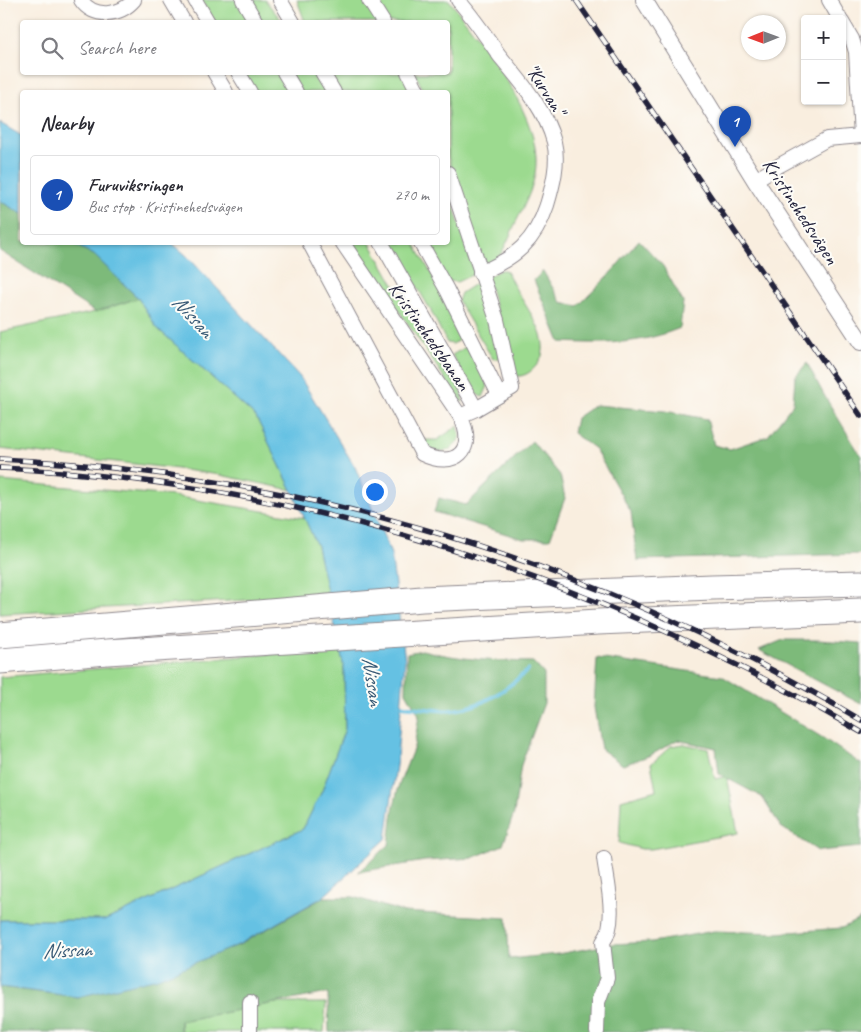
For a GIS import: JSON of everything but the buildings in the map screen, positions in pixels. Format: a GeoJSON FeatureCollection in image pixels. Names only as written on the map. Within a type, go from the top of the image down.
{"type":"FeatureCollection","features":[{"type":"Feature","properties":{"kind":"highway"},"geometry":{"type":"LineString","coordinates":[[0,634],[422,599],[861,583]]}},
{"type":"Feature","properties":{"kind":"highway"},"geometry":{"type":"LineString","coordinates":[[0,661],[305,639],[598,622],[861,611]]}},
{"type":"Feature","properties":{"kind":"street"},"geometry":{"type":"LineString","coordinates":[[81,0],[91,10],[112,13],[124,9],[134,0]]}},
{"type":"Feature","properties":{"kind":"street"},"geometry":{"type":"LineString","coordinates":[[171,0],[183,20]]}},
{"type":"Feature","properties":{"kind":"street"},"geometry":{"type":"LineString","coordinates":[[195,0],[207,20]]}},
{"type":"Feature","properties":{"kind":"street"},"geometry":{"type":"LineString","coordinates":[[243,0],[255,20]]}},
{"type":"Feature","properties":{"kind":"street"},"geometry":{"type":"LineString","coordinates":[[280,0],[293,20]]}},
{"type":"Feature","properties":{"kind":"street"},"geometry":{"type":"LineString","coordinates":[[369,0],[381,20]]}},
{"type":"Feature","properties":{"kind":"street","name":"\"Kurvan\""},"geometry":{"type":"LineString","coordinates":[[458,0],[542,112],[554,142],[556,159],[552,188],[541,222],[524,247],[498,265],[480,273]]}},
{"type":"Feature","properties":{"kind":"street","name":"Kristinehedsvägen"},"geometry":{"type":"LineString","coordinates":[[644,0],[756,180],[861,342]]}},
{"type":"Feature","properties":{"kind":"street"},"geometry":{"type":"LineString","coordinates":[[829,0],[838,15]]}},
{"type":"Feature","properties":{"kind":"street"},"geometry":{"type":"LineString","coordinates":[[756,180],[780,164],[827,139],[861,136],[856,52],[846,29]]}},
{"type":"Feature","properties":{"kind":"street"},"geometry":{"type":"LineString","coordinates":[[216,75],[225,90]]}},
{"type":"Feature","properties":{"kind":"street"},"geometry":{"type":"LineString","coordinates":[[240,75],[249,90]]}},
{"type":"Feature","properties":{"kind":"street"},"geometry":{"type":"LineString","coordinates":[[286,75],[295,90]]}},
{"type":"Feature","properties":{"kind":"street"},"geometry":{"type":"LineString","coordinates":[[324,75],[333,90]]}},
{"type":"Feature","properties":{"kind":"street"},"geometry":{"type":"LineString","coordinates":[[410,75],[417,90]]}},
{"type":"Feature","properties":{"kind":"street","name":"Kristinehedsbanan"},"geometry":{"type":"LineString","coordinates":[[344,245],[460,416],[512,388],[497,320],[450,179]]}},
{"type":"Feature","properties":{"kind":"street"},"geometry":{"type":"LineString","coordinates":[[311,245],[422,454],[439,460],[448,460],[460,455],[465,449],[467,435],[465,424],[460,416]]}},
{"type":"Feature","properties":{"kind":"street"},"geometry":{"type":"LineString","coordinates":[[383,245],[476,409]]}},
{"type":"Feature","properties":{"kind":"street","name":"Kristinehedsbanan"},"geometry":{"type":"LineString","coordinates":[[422,245],[447,290],[499,395]]}},
{"type":"Feature","properties":{"kind":"street"},"geometry":{"type":"LineString","coordinates":[[597,1032],[598,1002],[608,978],[603,942],[608,936],[610,900],[604,858]]}},
{"type":"Feature","properties":{"kind":"street"},"geometry":{"type":"LineString","coordinates":[[250,1002],[250,1032]]}},
{"type":"Feature","properties":{"kind":"green space"},"geometry":{"type":"Polygon","coordinates":[[[201,0],[238,0],[250,20],[214,20],[201,0]]]}},
{"type":"Feature","properties":{"kind":"green space"},"geometry":{"type":"Polygon","coordinates":[[[250,0],[265,0],[281,20],[262,20],[250,0]]]}},
{"type":"Feature","properties":{"kind":"green space"},"geometry":{"type":"Polygon","coordinates":[[[297,0],[363,0],[377,20],[304,20],[297,0]]]}},
{"type":"Feature","properties":{"kind":"green space"},"geometry":{"type":"Polygon","coordinates":[[[374,0],[449,0],[504,75],[527,119],[536,159],[535,176],[526,201],[506,244],[494,262],[484,264],[450,163],[450,90],[423,90],[416,75],[450,75],[450,20],[387,20],[374,0]]]}},
{"type":"Feature","properties":{"kind":"green space"},"geometry":{"type":"Polygon","coordinates":[[[245,75],[281,75],[290,90],[255,90],[245,75]]]}},
{"type":"Feature","properties":{"kind":"green space"},"geometry":{"type":"Polygon","coordinates":[[[291,75],[318,75],[327,90],[300,90],[291,75]]]}},
{"type":"Feature","properties":{"kind":"green space"},"geometry":{"type":"Polygon","coordinates":[[[329,75],[405,75],[412,90],[339,90],[329,75]]]}},
{"type":"Feature","properties":{"kind":"green space"},"geometry":{"type":"Polygon","coordinates":[[[450,194],[474,274],[457,282],[447,281],[426,245],[450,245],[450,194]]]}},
{"type":"Feature","properties":{"kind":"green space"},"geometry":{"type":"Polygon","coordinates":[[[0,201],[20,213],[20,245],[76,245],[94,255],[138,298],[95,312],[0,251],[0,201]]]}},
{"type":"Feature","properties":{"kind":"green space"},"geometry":{"type":"Polygon","coordinates":[[[639,240],[663,266],[683,302],[680,328],[650,338],[621,342],[560,342],[534,280],[543,271],[561,302],[578,306],[608,276],[639,240]]]}},
{"type":"Feature","properties":{"kind":"green space"},"geometry":{"type":"Polygon","coordinates":[[[354,245],[371,245],[412,316],[457,382],[463,402],[460,401],[354,245]]]}},
{"type":"Feature","properties":{"kind":"green space"},"geometry":{"type":"Polygon","coordinates":[[[393,245],[415,245],[463,330],[463,337],[453,344],[447,343],[393,245]]]}},
{"type":"Feature","properties":{"kind":"green space"},"geometry":{"type":"Polygon","coordinates":[[[500,270],[505,270],[508,273],[535,320],[543,345],[542,357],[535,367],[529,373],[521,376],[515,376],[487,277],[500,270]]]}},
{"type":"Feature","properties":{"kind":"green space"},"geometry":{"type":"Polygon","coordinates":[[[478,284],[497,340],[500,358],[493,359],[458,301],[461,293],[478,284]]]}},
{"type":"Feature","properties":{"kind":"green space"},"geometry":{"type":"Polygon","coordinates":[[[138,298],[157,328],[256,417],[292,490],[220,475],[0,449],[0,332],[95,312],[138,298]]]}},
{"type":"Feature","properties":{"kind":"green space"},"geometry":{"type":"Polygon","coordinates":[[[471,344],[488,386],[483,397],[478,395],[469,386],[452,355],[471,344]]]}},
{"type":"Feature","properties":{"kind":"green space"},"geometry":{"type":"Polygon","coordinates":[[[807,363],[861,456],[861,554],[637,560],[631,512],[595,449],[573,433],[576,418],[595,405],[665,411],[707,419],[714,445],[730,449],[768,436],[793,404],[795,377],[807,363]]]}},
{"type":"Feature","properties":{"kind":"green space"},"geometry":{"type":"Polygon","coordinates":[[[458,426],[460,437],[457,443],[443,452],[432,450],[423,440],[437,440],[458,426]]]}},
{"type":"Feature","properties":{"kind":"green space"},"geometry":{"type":"Polygon","coordinates":[[[532,441],[560,475],[565,498],[550,539],[523,539],[434,512],[439,498],[466,505],[532,441]]]}},
{"type":"Feature","properties":{"kind":"green space"},"geometry":{"type":"Polygon","coordinates":[[[0,481],[173,496],[305,518],[317,546],[328,592],[247,600],[0,614],[0,481]]]}},
{"type":"Feature","properties":{"kind":"green space"},"geometry":{"type":"Polygon","coordinates":[[[783,640],[861,643],[861,704],[759,650],[783,640]]]}},
{"type":"Feature","properties":{"kind":"green space"},"geometry":{"type":"Polygon","coordinates":[[[340,648],[344,668],[345,729],[322,791],[303,829],[106,920],[0,920],[0,677],[340,648]]]}},
{"type":"Feature","properties":{"kind":"green space"},"geometry":{"type":"Polygon","coordinates":[[[422,650],[464,658],[533,662],[544,674],[544,703],[521,765],[514,813],[503,845],[472,858],[425,861],[358,872],[389,845],[393,810],[399,785],[414,747],[419,715],[406,692],[407,653],[422,650]]]}},
{"type":"Feature","properties":{"kind":"green space"},"geometry":{"type":"Polygon","coordinates":[[[597,658],[722,676],[823,738],[861,764],[861,847],[818,851],[781,827],[762,797],[719,774],[716,748],[677,740],[651,755],[623,765],[601,749],[594,707],[597,658]]]}},
{"type":"Feature","properties":{"kind":"green space"},"geometry":{"type":"Polygon","coordinates":[[[684,744],[708,749],[715,779],[727,776],[738,833],[651,849],[642,849],[619,843],[621,800],[656,790],[651,764],[671,746],[684,744]]]}},
{"type":"Feature","properties":{"kind":"green space"},"geometry":{"type":"Polygon","coordinates":[[[324,897],[354,897],[403,912],[507,918],[509,959],[558,954],[612,944],[652,942],[714,931],[777,933],[842,928],[861,918],[861,1032],[329,1032],[328,993],[180,1021],[180,1032],[0,1032],[0,987],[78,997],[239,945],[324,897]]]}},
{"type":"Feature","properties":{"kind":"green space"},"geometry":{"type":"Polygon","coordinates":[[[256,1003],[326,1003],[324,1032],[181,1032],[180,1017],[256,1003]]]}},
{"type":"Feature","properties":{"kind":"water"},"geometry":{"type":"Polygon","coordinates":[[[0,123],[20,135],[20,213],[0,201],[0,123]]]}},
{"type":"Feature","properties":{"kind":"water","name":"Nissan"},"geometry":{"type":"Polygon","coordinates":[[[76,245],[174,245],[187,256],[300,377],[355,467],[391,554],[405,660],[397,758],[386,839],[323,897],[238,945],[158,978],[78,997],[0,987],[0,920],[106,920],[303,829],[322,791],[345,729],[344,668],[317,546],[256,417],[157,328],[138,298],[94,255],[76,245]]]}},
{"type":"Feature","properties":{"kind":"waterway"},"geometry":{"type":"LineString","coordinates":[[402,706],[441,710],[464,708],[494,696],[528,670]]}},
{"type":"Feature","properties":{"kind":"railway"},"geometry":{"type":"LineString","coordinates":[[576,0],[861,416]]}},
{"type":"Feature","properties":{"kind":"railway"},"geometry":{"type":"LineString","coordinates":[[0,459],[114,468],[227,484],[338,507],[447,536],[554,572],[658,615],[761,664],[861,720]]}},
{"type":"Feature","properties":{"kind":"railway"},"geometry":{"type":"LineString","coordinates":[[0,468],[113,477],[226,494],[337,517],[446,548],[553,585],[658,628],[761,677],[861,732]]}},
{"type":"Feature","properties":{"kind":"place","name":"Furuviksringen"},"geometry":{"type":"Point","coordinates":[735,147]}}]}
